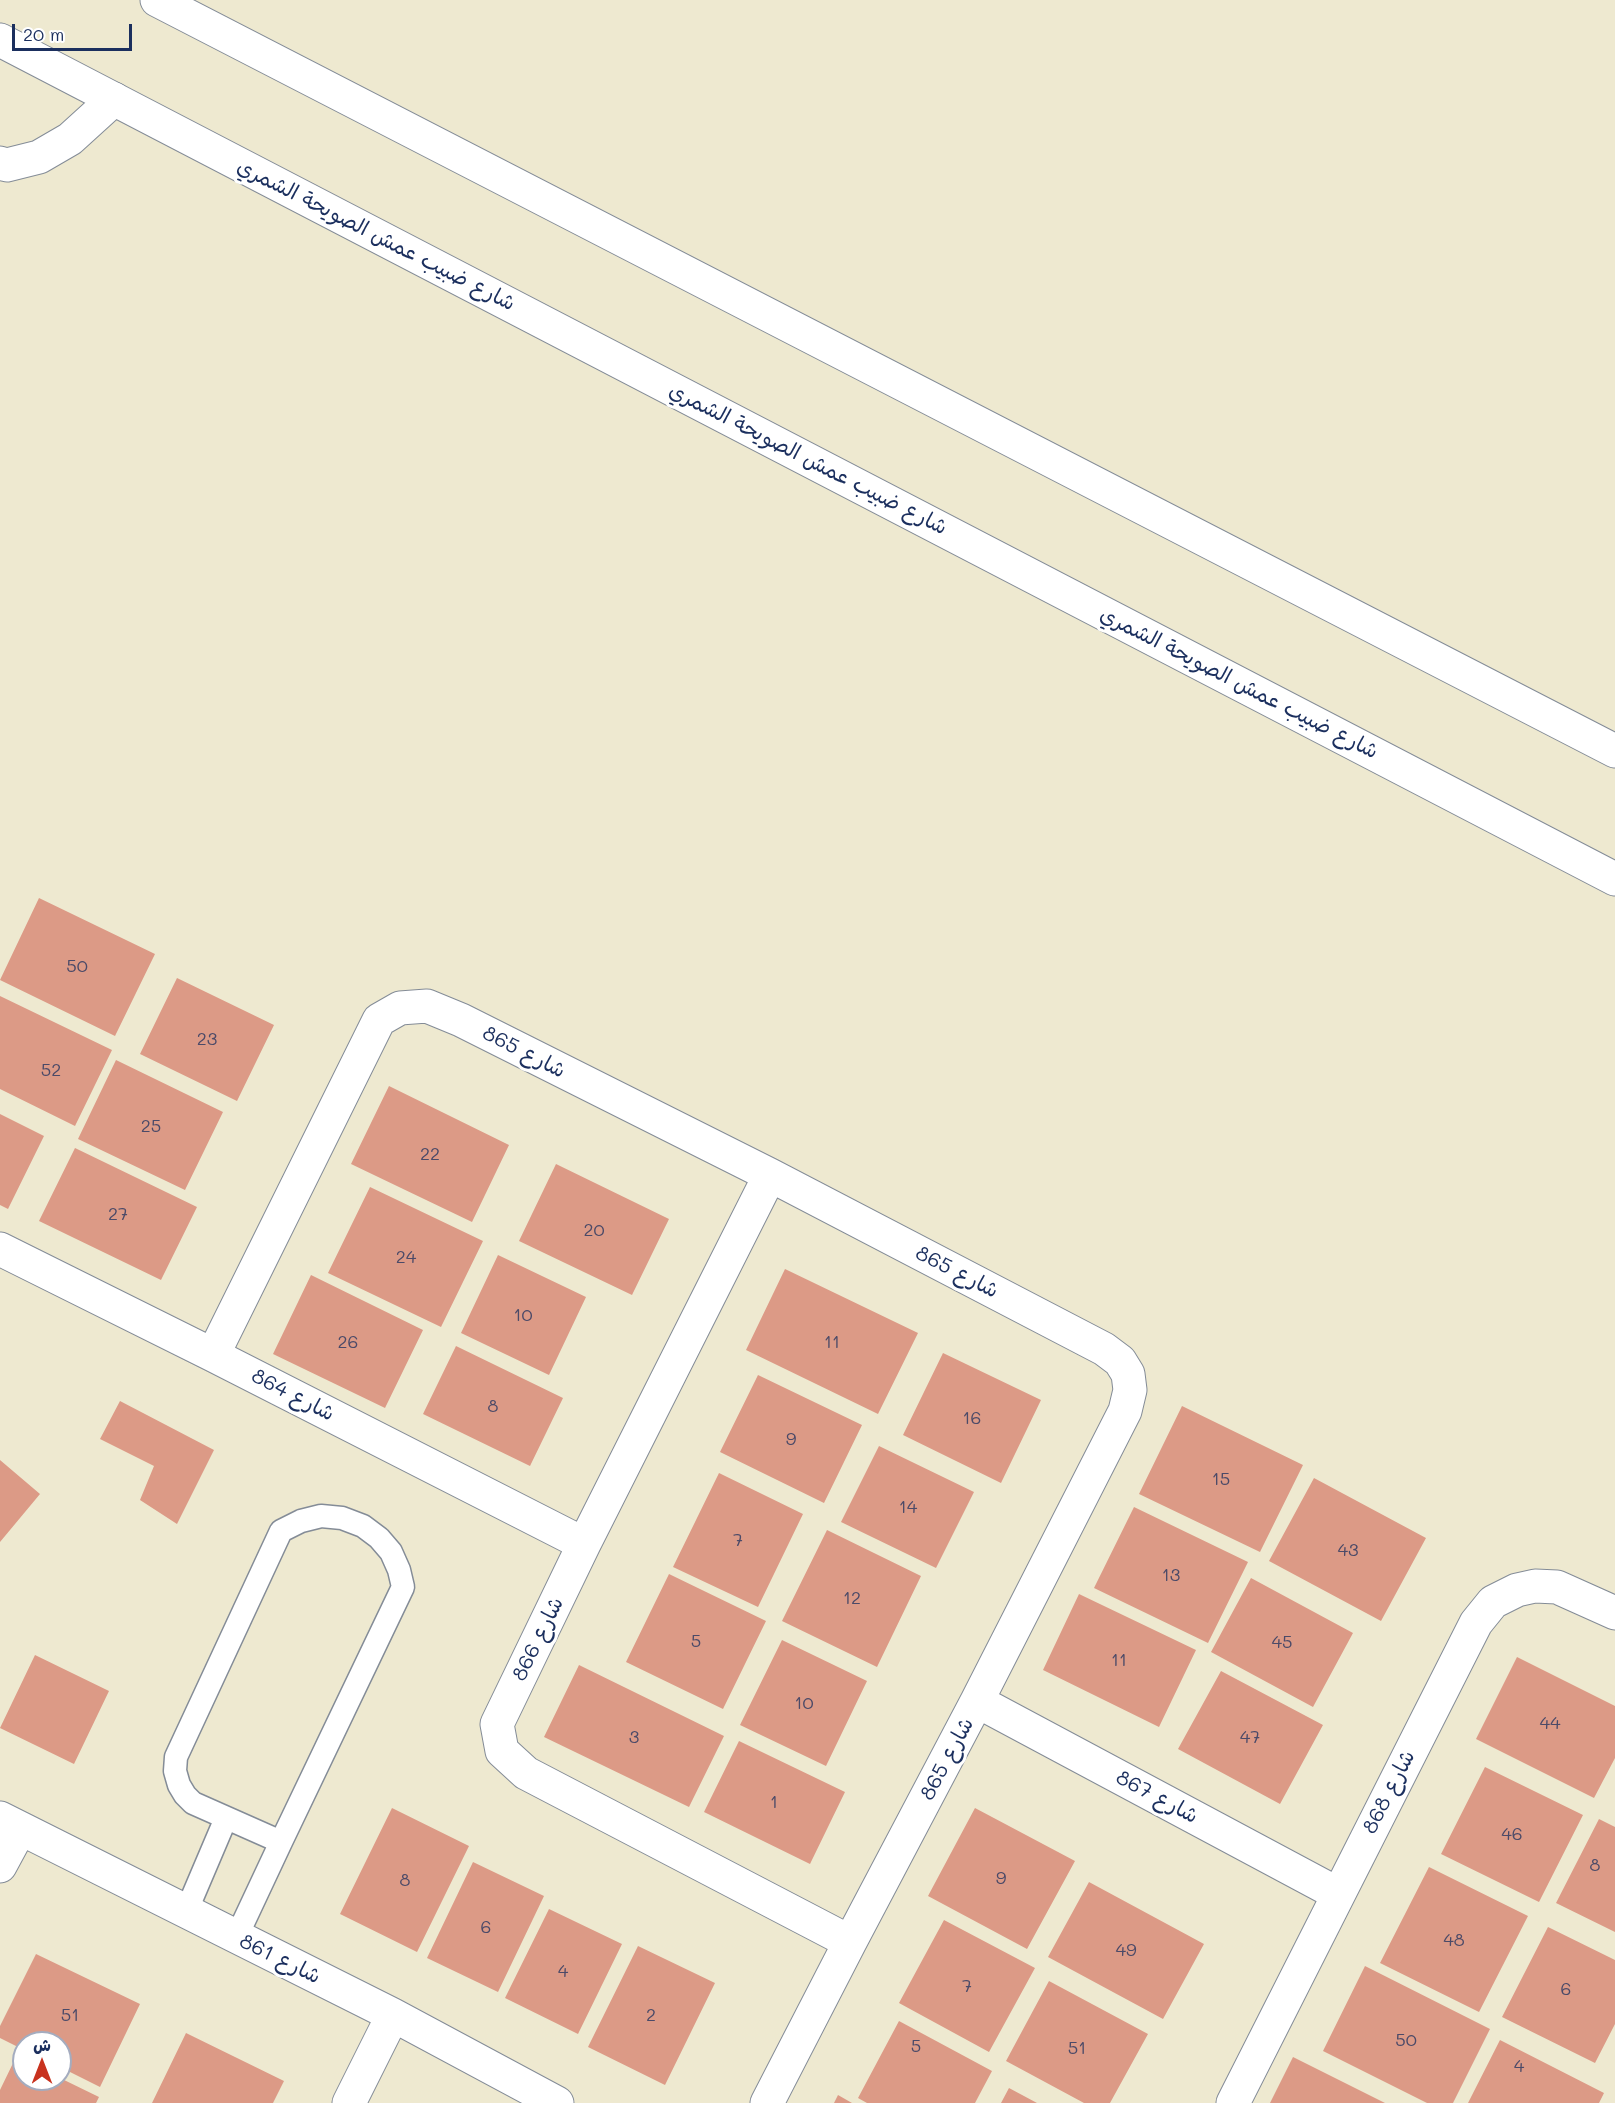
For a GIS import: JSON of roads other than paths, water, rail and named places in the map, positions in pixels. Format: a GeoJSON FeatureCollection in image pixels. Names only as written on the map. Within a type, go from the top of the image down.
{"type":"FeatureCollection","features":[{"type":"Feature","properties":{"kind":"street"},"geometry":{"type":"LineString","coordinates":[[157,0],[1615,752]]}},
{"type":"Feature","properties":{"kind":"street","name":"شارع ضبيب عمش الصويحة الشمري"},"geometry":{"type":"LineString","coordinates":[[0,40],[1615,879]]}},
{"type":"Feature","properties":{"kind":"street"},"geometry":{"type":"LineString","coordinates":[[2,167],[39,157],[70,139],[114,99]]}},
{"type":"Feature","properties":{"kind":"street","name":"شارع 865"},"geometry":{"type":"LineString","coordinates":[[213,1354],[380,1020],[400,1008],[427,1006],[460,1020],[770,1175],[1104,1348],[1120,1361],[1128,1374],[1130,1390],[1125,1411],[977,1701],[849,1942],[768,2103]]}},
{"type":"Feature","properties":{"kind":"street","name":"شارع 866"},"geometry":{"type":"LineString","coordinates":[[770,1175],[584,1544],[497,1724],[502,1750],[526,1773],[849,1942]]}},
{"type":"Feature","properties":{"kind":"street","name":"شارع 864"},"geometry":{"type":"LineString","coordinates":[[0,1250],[213,1354],[584,1544]]}},
{"type":"Feature","properties":{"kind":"street","name":"شارع 868"},"geometry":{"type":"LineString","coordinates":[[1233,2103],[1476,1623],[1493,1602],[1517,1590],[1535,1586],[1557,1587],[1615,1613]]}},
{"type":"Feature","properties":{"kind":"street","name":"شارع 867"},"geometry":{"type":"LineString","coordinates":[[977,1701],[1338,1894]]}},
{"type":"Feature","properties":{"kind":"street"},"geometry":{"type":"LineString","coordinates":[[0,1866],[10,1824]]}},
{"type":"Feature","properties":{"kind":"street","name":"شارع 861"},"geometry":{"type":"LineString","coordinates":[[10,1824],[393,2015],[557,2103]]}},
{"type":"Feature","properties":{"kind":"street"},"geometry":{"type":"LineString","coordinates":[[349,2103],[393,2015]]}},
{"type":"Feature","properties":{"kind":"lane"},"geometry":{"type":"LineString","coordinates":[[236,1938],[403,1587],[399,1569],[391,1552],[380,1538],[363,1526],[342,1518],[321,1516],[301,1521],[281,1531],[176,1757],[175,1771],[179,1785],[193,1803],[281,1842]]}},
{"type":"Feature","properties":{"kind":"lane"},"geometry":{"type":"LineString","coordinates":[[186,1912],[226,1818]]}}]}
